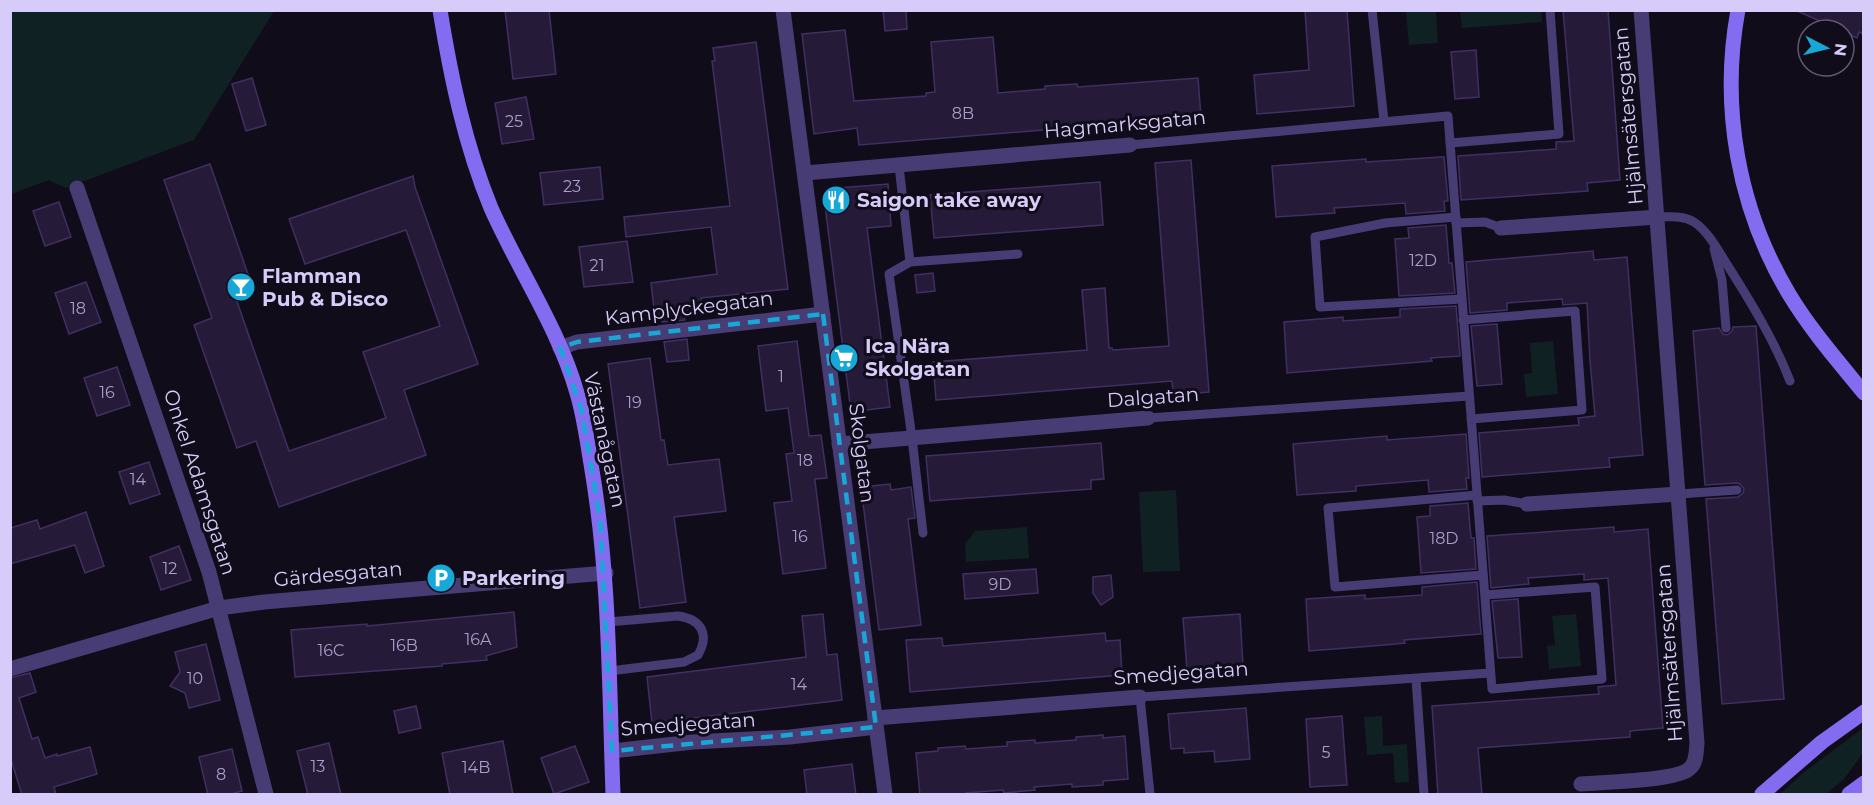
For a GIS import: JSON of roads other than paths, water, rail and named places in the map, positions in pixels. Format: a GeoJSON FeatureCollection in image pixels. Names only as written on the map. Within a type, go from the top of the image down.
{"type":"FeatureCollection","features":[{"type":"Feature","properties":{"kind":"street","name":"Västanågatan"},"geometry":{"type":"LineString","coordinates":[[440,10],[458,107],[475,163],[491,207],[560,348],[581,408],[599,510],[606,573],[613,795]]}},
{"type":"Feature","properties":{"kind":"street","name":"Skolgatan"},"geometry":{"type":"LineString","coordinates":[[783,10],[885,795]]}},
{"type":"Feature","properties":{"kind":"street","name":"Hjälmsätersgatan"},"geometry":{"type":"LineString","coordinates":[[1581,784],[1669,777],[1684,773],[1692,767],[1696,757],[1697,743],[1679,494],[1641,10]]}},
{"type":"Feature","properties":{"kind":"street"},"geometry":{"type":"LineString","coordinates":[[1738,10],[1731,64],[1731,98],[1733,130],[1747,198],[1771,262],[1789,294],[1810,326],[1863,393]]}},
{"type":"Feature","properties":{"kind":"street","name":"Hagmarksgatan"},"geometry":{"type":"LineString","coordinates":[[805,173],[1130,145]]}},
{"type":"Feature","properties":{"kind":"street","name":"Onkel Adamsgatan"},"geometry":{"type":"LineString","coordinates":[[77,188],[209,572],[266,795]]}},
{"type":"Feature","properties":{"kind":"street","name":"Hjälmsätersgatan"},"geometry":{"type":"LineString","coordinates":[[1501,228],[1658,218]]}},
{"type":"Feature","properties":{"kind":"street","name":"Kamplyckegatan"},"geometry":{"type":"LineString","coordinates":[[560,348],[577,342],[823,314]]}},
{"type":"Feature","properties":{"kind":"street","name":"Dalgatan"},"geometry":{"type":"LineString","coordinates":[[839,444],[1148,418]]}},
{"type":"Feature","properties":{"kind":"street"},"geometry":{"type":"LineString","coordinates":[[1527,504],[1679,494]]}},
{"type":"Feature","properties":{"kind":"street","name":"Gärdesgatan"},"geometry":{"type":"LineString","coordinates":[[10,669],[219,608],[264,602],[606,573]]}},
{"type":"Feature","properties":{"kind":"street","name":"Smedjegatan"},"geometry":{"type":"LineString","coordinates":[[612,751],[693,742],[790,737],[875,722],[1140,697]]}},
{"type":"Feature","properties":{"kind":"street"},"geometry":{"type":"LineString","coordinates":[[1762,795],[1822,742],[1863,712]]}},
{"type":"Feature","properties":{"kind":"street"},"geometry":{"type":"LineString","coordinates":[[1849,795],[1863,783]]}},
{"type":"Feature","properties":{"kind":"lane"},"geometry":{"type":"LineString","coordinates":[[1372,10],[1384,122]]}},
{"type":"Feature","properties":{"kind":"lane"},"geometry":{"type":"LineString","coordinates":[[1485,595],[1595,587],[1602,679],[1492,689],[1490,673],[1450,143],[1559,134],[1550,10]]}},
{"type":"Feature","properties":{"kind":"lane","name":"Hagmarksgatan"},"geometry":{"type":"LineString","coordinates":[[1130,145],[1448,116],[1450,143]]}},
{"type":"Feature","properties":{"kind":"lane"},"geometry":{"type":"LineString","coordinates":[[899,166],[910,262]]}},
{"type":"Feature","properties":{"kind":"lane"},"geometry":{"type":"LineString","coordinates":[[1658,218],[1675,216],[1693,221],[1712,241],[1754,306],[1790,381]]}},
{"type":"Feature","properties":{"kind":"lane"},"geometry":{"type":"LineString","coordinates":[[1462,299],[1320,307],[1315,237],[1385,223],[1456,220],[1485,222],[1501,228]]}},
{"type":"Feature","properties":{"kind":"lane"},"geometry":{"type":"LineString","coordinates":[[1712,241],[1722,280],[1726,328]]}},
{"type":"Feature","properties":{"kind":"lane"},"geometry":{"type":"LineString","coordinates":[[922,532],[912,438],[889,274],[910,262],[1018,254]]}},
{"type":"Feature","properties":{"kind":"lane"},"geometry":{"type":"LineString","coordinates":[[1463,320],[1575,311],[1582,410],[1471,419]]}},
{"type":"Feature","properties":{"kind":"lane","name":"Dalgatan"},"geometry":{"type":"LineString","coordinates":[[1148,418],[1469,396]]}},
{"type":"Feature","properties":{"kind":"lane"},"geometry":{"type":"LineString","coordinates":[[1679,494],[1737,490]]}},
{"type":"Feature","properties":{"kind":"lane"},"geometry":{"type":"LineString","coordinates":[[1483,575],[1335,587],[1328,508],[1477,498],[1527,504]]}},
{"type":"Feature","properties":{"kind":"lane"},"geometry":{"type":"LineString","coordinates":[[608,622],[687,617],[699,624],[703,643],[698,655],[684,662],[609,671]]}},
{"type":"Feature","properties":{"kind":"lane","name":"Smedjegatan"},"geometry":{"type":"LineString","coordinates":[[1140,697],[1490,673]]}},
{"type":"Feature","properties":{"kind":"lane"},"geometry":{"type":"LineString","coordinates":[[1416,679],[1424,795]]}},
{"type":"Feature","properties":{"kind":"lane"},"geometry":{"type":"LineString","coordinates":[[1140,697],[1150,795]]}},
{"type":"Feature","properties":{"kind":"place","name":"Saigon take away"},"geometry":{"type":"Point","coordinates":[836,200]}},
{"type":"Feature","properties":{"kind":"place","name":"Flamman Pub & Disco"},"geometry":{"type":"Point","coordinates":[241,287]}},
{"type":"Feature","properties":{"kind":"place","name":"Ica Nära Skolgatan"},"geometry":{"type":"Point","coordinates":[844,358]}},
{"type":"Feature","properties":{"kind":"place","name":"Parkering"},"geometry":{"type":"Point","coordinates":[441,578]}}]}
